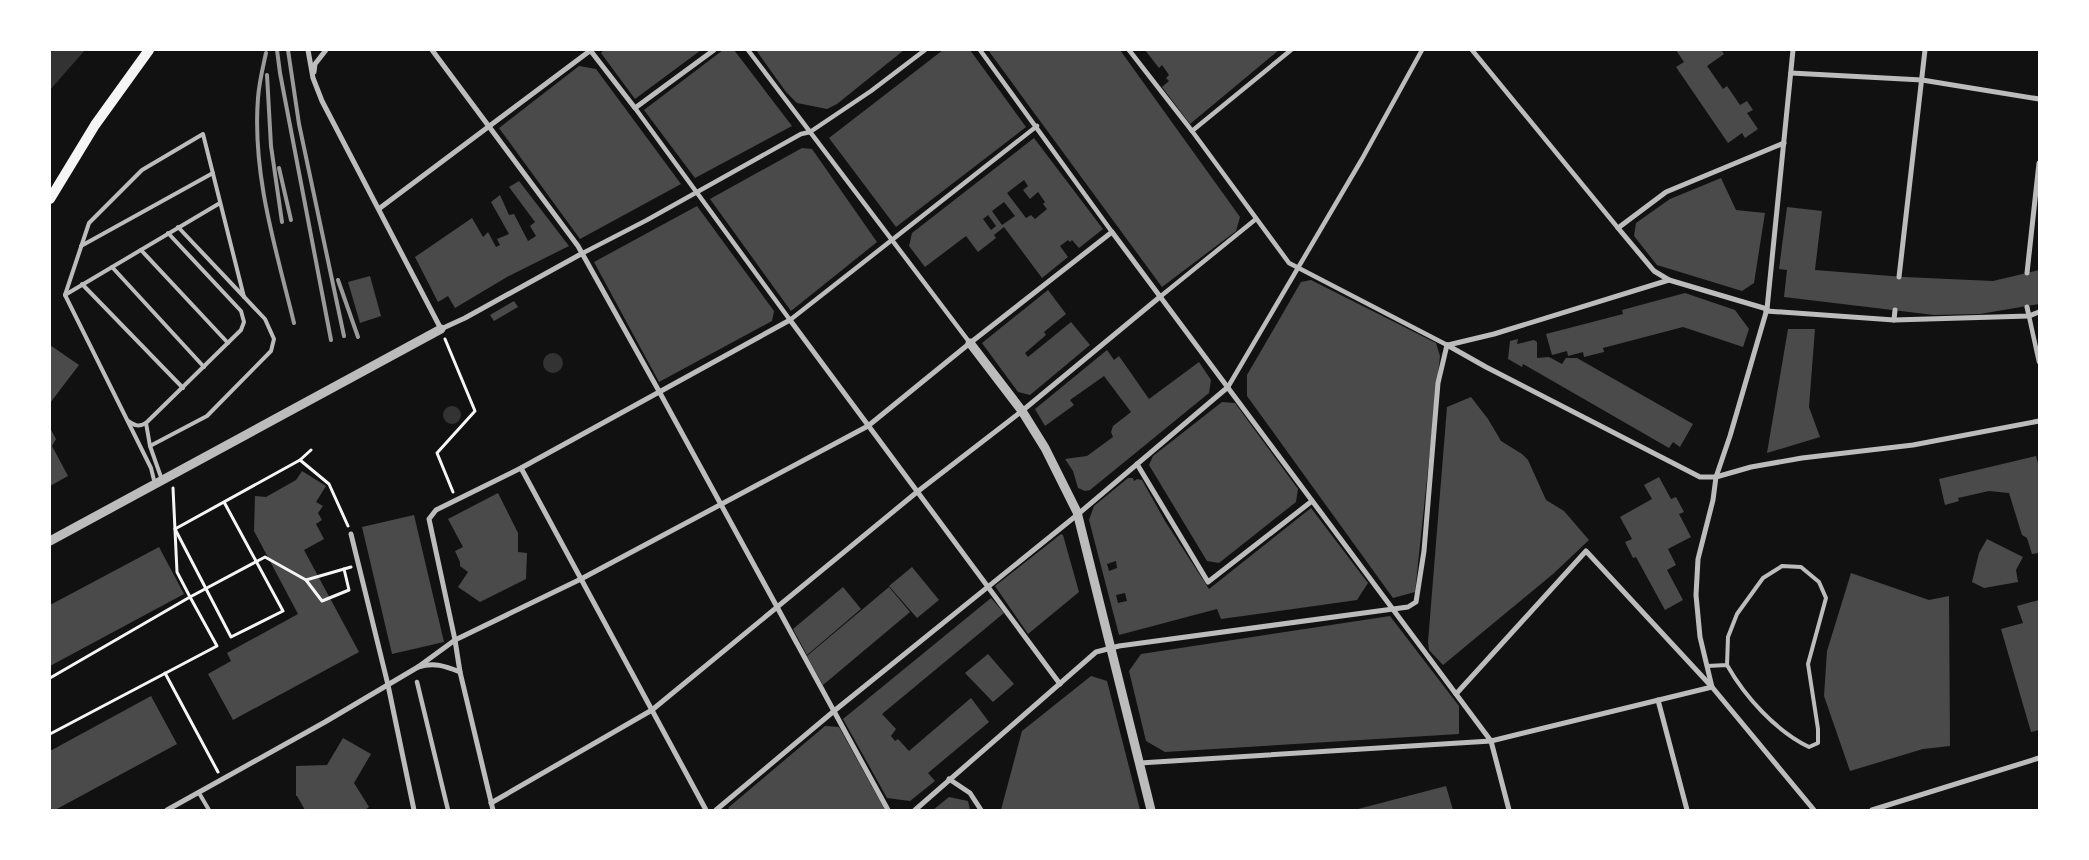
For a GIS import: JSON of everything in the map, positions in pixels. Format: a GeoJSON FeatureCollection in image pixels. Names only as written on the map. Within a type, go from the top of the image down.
{"type":"FeatureCollection","features":[{"type":"Feature","properties":{"kind":"main road"},"geometry":{"type":"LineString","coordinates":[[50,198],[95,125],[149,50]]}},
{"type":"Feature","properties":{"kind":"street"},"geometry":{"type":"LineString","coordinates":[[308,50],[313,78],[322,101],[380,208],[441,329]]}},
{"type":"Feature","properties":{"kind":"street"},"geometry":{"type":"LineString","coordinates":[[313,78],[315,64],[326,50]]}},
{"type":"Feature","properties":{"kind":"street"},"geometry":{"type":"LineString","coordinates":[[432,50],[578,246],[888,810]]}},
{"type":"Feature","properties":{"kind":"street"},"geometry":{"type":"LineString","coordinates":[[380,208],[590,50],[635,108],[1060,684]]}},
{"type":"Feature","properties":{"kind":"street"},"geometry":{"type":"LineString","coordinates":[[635,108],[714,50]]}},
{"type":"Feature","properties":{"kind":"street"},"geometry":{"type":"LineString","coordinates":[[748,50],[1022,411],[1045,448],[1077,515],[1151,810]]}},
{"type":"Feature","properties":{"kind":"street"},"geometry":{"type":"LineString","coordinates":[[50,541],[441,329],[465,318],[647,220],[801,134],[810,132],[871,91],[925,50]]}},
{"type":"Feature","properties":{"kind":"street"},"geometry":{"type":"LineString","coordinates":[[980,50],[1037,126],[1112,232],[1491,741],[1509,810]]}},
{"type":"Feature","properties":{"kind":"street"},"geometry":{"type":"LineString","coordinates":[[1129,50],[1192,131],[1289,263],[1700,477],[1716,477],[1751,467],[1790,460],[1913,445],[2039,421]]}},
{"type":"Feature","properties":{"kind":"street"},"geometry":{"type":"LineString","coordinates":[[1192,131],[1291,50]]}},
{"type":"Feature","properties":{"kind":"street"},"geometry":{"type":"LineString","coordinates":[[716,810],[834,711],[1077,515],[1228,387],[1422,50]]}},
{"type":"Feature","properties":{"kind":"street"},"geometry":{"type":"LineString","coordinates":[[1472,50],[1654,271],[1669,280],[1767,310],[1894,320],[2029,316],[2039,312]]}},
{"type":"Feature","properties":{"kind":"street"},"geometry":{"type":"LineString","coordinates":[[1712,687],[1700,637],[1696,595],[1698,560],[1713,500],[1716,477],[1767,310],[1793,50]]}},
{"type":"Feature","properties":{"kind":"street"},"geometry":{"type":"LineString","coordinates":[[1899,277],[1925,50]]}},
{"type":"Feature","properties":{"kind":"street"},"geometry":{"type":"LineString","coordinates":[[1791,73],[1922,80],[2039,99]]}},
{"type":"Feature","properties":{"kind":"street"},"geometry":{"type":"LineString","coordinates":[[493,810],[460,672],[429,519],[436,510],[521,468],[790,320],[1037,126]]}},
{"type":"Feature","properties":{"kind":"street"},"geometry":{"type":"LineString","coordinates":[[1618,228],[1666,192],[1784,143]]}},
{"type":"Feature","properties":{"kind":"street"},"geometry":{"type":"LineString","coordinates":[[2027,273],[2039,162]]}},
{"type":"Feature","properties":{"kind":"street"},"geometry":{"type":"LineString","coordinates":[[491,803],[652,710],[917,492],[1022,411],[1256,219]]}},
{"type":"Feature","properties":{"kind":"street"},"geometry":{"type":"LineString","coordinates":[[167,810],[388,685],[455,640],[581,579],[868,426],[1112,232]]}},
{"type":"Feature","properties":{"kind":"street"},"geometry":{"type":"LineString","coordinates":[[1448,345],[1494,334],[1669,280]]}},
{"type":"Feature","properties":{"kind":"street"},"geometry":{"type":"LineString","coordinates":[[2027,306],[2039,362]]}},
{"type":"Feature","properties":{"kind":"street"},"geometry":{"type":"LineString","coordinates":[[1894,320],[1895,310]]}},
{"type":"Feature","properties":{"kind":"street"},"geometry":{"type":"LineString","coordinates":[[915,810],[1096,652],[1111,648],[1408,607],[1416,602],[1424,551],[1438,383],[1448,345]]}},
{"type":"Feature","properties":{"kind":"street"},"geometry":{"type":"LineString","coordinates":[[1137,464],[1208,582],[1312,501]]}},
{"type":"Feature","properties":{"kind":"street"},"geometry":{"type":"LineString","coordinates":[[521,468],[706,810]]}},
{"type":"Feature","properties":{"kind":"street"},"geometry":{"type":"LineString","coordinates":[[351,534],[388,685],[414,810]]}},
{"type":"Feature","properties":{"kind":"street"},"geometry":{"type":"LineString","coordinates":[[1456,694],[1586,551],[1712,687],[1814,810]]}},
{"type":"Feature","properties":{"kind":"street"},"geometry":{"type":"LineString","coordinates":[[418,666],[442,664],[460,672]]}},
{"type":"Feature","properties":{"kind":"street"},"geometry":{"type":"LineString","coordinates":[[417,682],[448,810]]}},
{"type":"Feature","properties":{"kind":"street"},"geometry":{"type":"LineString","coordinates":[[1140,763],[1491,741],[1712,687]]}},
{"type":"Feature","properties":{"kind":"street"},"geometry":{"type":"LineString","coordinates":[[1658,700],[1687,810]]}},
{"type":"Feature","properties":{"kind":"street"},"geometry":{"type":"LineString","coordinates":[[1872,810],[2039,758]]}},
{"type":"Feature","properties":{"kind":"street"},"geometry":{"type":"LineString","coordinates":[[950,779],[970,793],[981,810]]}},
{"type":"Feature","properties":{"kind":"lane"},"geometry":{"type":"LineString","coordinates":[[158,482],[64,295],[89,223],[142,170],[203,134],[244,297]]}},
{"type":"Feature","properties":{"kind":"lane"},"geometry":{"type":"LineString","coordinates":[[81,246],[213,173]]}},
{"type":"Feature","properties":{"kind":"lane"},"geometry":{"type":"LineString","coordinates":[[64,295],[220,203]]}},
{"type":"Feature","properties":{"kind":"lane"},"geometry":{"type":"LineString","coordinates":[[150,446],[207,416],[271,351],[274,339],[265,319],[178,227]]}},
{"type":"Feature","properties":{"kind":"lane"},"geometry":{"type":"LineString","coordinates":[[126,419],[134,425],[141,426],[146,423],[241,330],[244,322],[241,312],[168,233]]}},
{"type":"Feature","properties":{"kind":"lane"},"geometry":{"type":"LineString","coordinates":[[141,250],[228,343]]}},
{"type":"Feature","properties":{"kind":"lane"},"geometry":{"type":"LineString","coordinates":[[112,267],[204,367]]}},
{"type":"Feature","properties":{"kind":"lane"},"geometry":{"type":"LineString","coordinates":[[82,284],[183,388]]}},
{"type":"Feature","properties":{"kind":"lane"},"geometry":{"type":"LineString","coordinates":[[146,423],[158,482]]}},
{"type":"Feature","properties":{"kind":"lane"},"geometry":{"type":"LineString","coordinates":[[1782,566],[1801,567],[1819,582],[1826,598],[1808,664],[1818,730],[1818,743],[1809,747],[1792,739],[1737,683],[1727,665],[1728,637],[1737,614],[1763,578],[1782,566]]}},
{"type":"Feature","properties":{"kind":"lane"},"geometry":{"type":"LineString","coordinates":[[1707,666],[1727,665]]}},
{"type":"Feature","properties":{"kind":"lane"},"geometry":{"type":"LineString","coordinates":[[199,793],[209,810]]}},
{"type":"Feature","properties":{"kind":"path"},"geometry":{"type":"LineString","coordinates":[[441,329],[475,411],[437,453],[456,499]]}},
{"type":"Feature","properties":{"kind":"path"},"geometry":{"type":"LineString","coordinates":[[175,529],[300,460],[311,450]]}},
{"type":"Feature","properties":{"kind":"path"},"geometry":{"type":"LineString","coordinates":[[300,460],[329,484],[351,534]]}},
{"type":"Feature","properties":{"kind":"path"},"geometry":{"type":"LineString","coordinates":[[50,734],[217,646],[177,572],[172,475]]}},
{"type":"Feature","properties":{"kind":"path"},"geometry":{"type":"LineString","coordinates":[[175,529],[231,637],[283,610],[224,502]]}},
{"type":"Feature","properties":{"kind":"path"},"geometry":{"type":"LineString","coordinates":[[50,678],[190,597],[265,557],[306,580],[322,601],[350,590],[344,569],[306,580]]}},
{"type":"Feature","properties":{"kind":"path"},"geometry":{"type":"LineString","coordinates":[[165,673],[222,780]]}},
{"type":"Feature","properties":{"kind":"shaded area"},"geometry":{"type":"Polygon","coordinates":[[[50,50],[85,50],[50,90],[50,50]]]}},
{"type":"Feature","properties":{"kind":"shaded area"},"geometry":{"type":"Polygon","coordinates":[[[549,353],[557,353],[563,359],[563,367],[557,373],[549,373],[543,367],[543,359],[549,353]]]}},
{"type":"Feature","properties":{"kind":"shaded area"},"geometry":{"type":"Polygon","coordinates":[[[452,406],[458,409],[461,415],[458,421],[452,424],[446,421],[443,415],[446,409],[452,406]]]}},
{"type":"Feature","properties":{"kind":"building"},"geometry":{"type":"Polygon","coordinates":[[[604,50],[701,50],[635,99],[601,53],[604,50]]]}},
{"type":"Feature","properties":{"kind":"building"},"geometry":{"type":"Polygon","coordinates":[[[723,50],[734,50],[792,126],[695,178],[644,110],[723,50]]]}},
{"type":"Feature","properties":{"kind":"building"},"geometry":{"type":"Polygon","coordinates":[[[756,50],[904,50],[837,104],[827,109],[797,103],[786,92],[756,50]]]}},
{"type":"Feature","properties":{"kind":"building"},"geometry":{"type":"Polygon","coordinates":[[[943,50],[970,50],[1026,127],[896,227],[829,138],[943,50]]]}},
{"type":"Feature","properties":{"kind":"building"},"geometry":{"type":"Polygon","coordinates":[[[988,50],[1120,50],[1240,217],[1236,231],[1162,287],[988,50]]]}},
{"type":"Feature","properties":{"kind":"building"},"geometry":{"type":"Polygon","coordinates":[[[1145,50],[1279,50],[1190,124],[1162,87],[1169,81],[1166,78],[1169,75],[1162,65],[1159,68],[1145,50]]]}},
{"type":"Feature","properties":{"kind":"building"},"geometry":{"type":"Polygon","coordinates":[[[1676,50],[1721,50],[1724,54],[1707,66],[1723,89],[1727,86],[1740,105],[1747,101],[1753,110],[1747,113],[1758,129],[1745,138],[1742,133],[1728,143],[1676,67],[1684,62],[1676,50]]]}},
{"type":"Feature","properties":{"kind":"building"},"geometry":{"type":"Polygon","coordinates":[[[579,66],[596,69],[681,184],[580,239],[499,128],[579,66]]]}},
{"type":"Feature","properties":{"kind":"building"},"geometry":{"type":"Polygon","coordinates":[[[1034,138],[1103,229],[1079,248],[1072,240],[1070,242],[1068,240],[1060,246],[1068,257],[1042,278],[1004,227],[994,235],[996,238],[978,252],[966,236],[925,267],[909,246],[912,233],[1034,138]],[[1024,180],[1007,193],[1026,218],[1031,215],[1035,219],[1047,209],[1043,204],[1045,202],[1038,192],[1030,199],[1023,190],[1028,186],[1024,180]],[[1004,202],[992,211],[1002,225],[1015,216],[1004,202]],[[988,215],[983,219],[991,230],[996,226],[988,215]]]}},
{"type":"Feature","properties":{"kind":"building"},"geometry":{"type":"Polygon","coordinates":[[[802,148],[812,149],[877,242],[791,311],[710,199],[802,148]]]}},
{"type":"Feature","properties":{"kind":"building"},"geometry":{"type":"Polygon","coordinates":[[[1721,178],[1736,210],[1765,213],[1754,283],[1742,291],[1657,265],[1634,236],[1636,223],[1670,199],[1721,178]]]}},
{"type":"Feature","properties":{"kind":"building"},"geometry":{"type":"Polygon","coordinates":[[[519,181],[569,246],[507,277],[455,308],[448,296],[438,302],[415,257],[472,218],[483,237],[488,232],[496,247],[500,245],[497,239],[509,234],[491,202],[500,195],[509,215],[514,214],[528,241],[536,236],[530,226],[535,222],[509,187],[519,181]]]}},
{"type":"Feature","properties":{"kind":"building"},"geometry":{"type":"Polygon","coordinates":[[[697,206],[774,311],[772,321],[659,382],[594,262],[697,206]]]}},
{"type":"Feature","properties":{"kind":"building"},"geometry":{"type":"Polygon","coordinates":[[[1787,207],[1822,211],[1815,270],[1993,281],[2039,270],[2039,304],[1980,314],[1934,315],[1784,297],[1787,270],[1779,269],[1787,207]]]}},
{"type":"Feature","properties":{"kind":"building"},"geometry":{"type":"Polygon","coordinates":[[[370,276],[381,316],[360,323],[348,282],[370,276]]]}},
{"type":"Feature","properties":{"kind":"building"},"geometry":{"type":"Polygon","coordinates":[[[1311,280],[1436,343],[1440,356],[1415,592],[1393,598],[1247,396],[1247,375],[1301,282],[1311,280]]]}},
{"type":"Feature","properties":{"kind":"building"},"geometry":{"type":"Polygon","coordinates":[[[1048,290],[1066,314],[1044,332],[1046,335],[1025,353],[1028,357],[1071,322],[1090,345],[1030,395],[1018,392],[982,343],[1048,290]]]}},
{"type":"Feature","properties":{"kind":"building"},"geometry":{"type":"Polygon","coordinates":[[[1685,293],[1735,310],[1749,329],[1743,347],[1683,327],[1603,348],[1604,352],[1584,357],[1583,352],[1568,356],[1567,351],[1552,355],[1546,334],[1623,314],[1622,310],[1685,293]]]}},
{"type":"Feature","properties":{"kind":"building"},"geometry":{"type":"Polygon","coordinates":[[[514,301],[518,307],[494,321],[490,315],[514,301]]]}},
{"type":"Feature","properties":{"kind":"building"},"geometry":{"type":"Polygon","coordinates":[[[1788,329],[1815,329],[1809,407],[1820,437],[1767,453],[1788,329]]]}},
{"type":"Feature","properties":{"kind":"building"},"geometry":{"type":"Polygon","coordinates":[[[1518,339],[1517,344],[1534,340],[1537,342],[1537,358],[1549,357],[1562,364],[1566,358],[1577,358],[1693,424],[1680,447],[1673,442],[1669,448],[1523,364],[1522,367],[1508,359],[1510,341],[1518,339]]]}},
{"type":"Feature","properties":{"kind":"building"},"geometry":{"type":"Polygon","coordinates":[[[50,345],[79,365],[50,403],[50,345]]]}},
{"type":"Feature","properties":{"kind":"building"},"geometry":{"type":"Polygon","coordinates":[[[1107,350],[1114,360],[1119,356],[1149,399],[1199,362],[1211,380],[1209,393],[1090,490],[1085,491],[1078,488],[1073,471],[1065,459],[1087,456],[1113,437],[1111,432],[1113,426],[1131,412],[1104,376],[1070,400],[1074,405],[1045,426],[1035,409],[1107,350]]]}},
{"type":"Feature","properties":{"kind":"building"},"geometry":{"type":"Polygon","coordinates":[[[1471,397],[1488,419],[1501,441],[1528,460],[1546,500],[1564,511],[1589,540],[1553,574],[1443,665],[1429,650],[1428,642],[1447,407],[1471,397]]]}},
{"type":"Feature","properties":{"kind":"building"},"geometry":{"type":"Polygon","coordinates":[[[1222,402],[1235,403],[1298,489],[1296,502],[1219,563],[1207,561],[1149,465],[1153,456],[1222,402]]]}},
{"type":"Feature","properties":{"kind":"building"},"geometry":{"type":"Polygon","coordinates":[[[50,428],[56,439],[52,446],[68,476],[50,486],[50,428]]]}},
{"type":"Feature","properties":{"kind":"building"},"geometry":{"type":"Polygon","coordinates":[[[2036,456],[2039,467],[2039,553],[2032,554],[2027,538],[2022,535],[2009,493],[1989,491],[1958,498],[1959,501],[1945,505],[1939,479],[2036,456]]]}},
{"type":"Feature","properties":{"kind":"building"},"geometry":{"type":"Polygon","coordinates":[[[302,471],[326,486],[316,502],[323,506],[318,513],[322,520],[316,524],[324,539],[304,550],[359,652],[233,720],[208,674],[231,661],[227,653],[298,614],[254,531],[255,496],[266,497],[296,480],[302,471]]]}},
{"type":"Feature","properties":{"kind":"building"},"geometry":{"type":"Polygon","coordinates":[[[1659,477],[1671,499],[1676,497],[1684,512],[1679,514],[1691,537],[1668,549],[1676,565],[1667,570],[1683,600],[1665,610],[1636,557],[1633,558],[1625,542],[1632,539],[1620,517],[1652,499],[1644,485],[1659,477]]]}},
{"type":"Feature","properties":{"kind":"building"},"geometry":{"type":"Polygon","coordinates":[[[1128,478],[1133,478],[1134,481],[1137,479],[1142,480],[1165,521],[1209,589],[1311,508],[1368,583],[1357,600],[1221,619],[1217,609],[1119,635],[1089,520],[1094,506],[1128,478]],[[1116,561],[1107,564],[1109,571],[1117,568],[1116,561]],[[1125,593],[1116,595],[1118,603],[1127,601],[1125,593]]]}},
{"type":"Feature","properties":{"kind":"building"},"geometry":{"type":"Polygon","coordinates":[[[498,493],[518,533],[518,552],[527,553],[526,579],[480,602],[458,587],[468,572],[460,566],[455,551],[463,547],[448,519],[498,493]]]}},
{"type":"Feature","properties":{"kind":"building"},"geometry":{"type":"Polygon","coordinates":[[[414,515],[444,642],[392,654],[362,527],[414,515]]]}},
{"type":"Feature","properties":{"kind":"building"},"geometry":{"type":"Polygon","coordinates":[[[1061,534],[1063,535],[1079,592],[1028,634],[995,586],[1061,534]]]}},
{"type":"Feature","properties":{"kind":"building"},"geometry":{"type":"Polygon","coordinates":[[[1987,539],[2023,557],[2016,570],[2018,582],[1984,588],[1972,582],[1979,553],[1987,539]]]}},
{"type":"Feature","properties":{"kind":"building"},"geometry":{"type":"Polygon","coordinates":[[[159,547],[184,594],[50,666],[50,605],[159,547]]]}},
{"type":"Feature","properties":{"kind":"building"},"geometry":{"type":"Polygon","coordinates":[[[912,567],[939,600],[917,618],[889,586],[912,567]]]}},
{"type":"Feature","properties":{"kind":"building"},"geometry":{"type":"Polygon","coordinates":[[[1851,573],[1929,600],[1949,596],[1950,746],[1923,749],[1850,771],[1824,696],[1827,651],[1851,573]]]}},
{"type":"Feature","properties":{"kind":"building"},"geometry":{"type":"Polygon","coordinates":[[[843,587],[861,609],[807,655],[793,629],[843,587]]]}},
{"type":"Feature","properties":{"kind":"building"},"geometry":{"type":"Polygon","coordinates":[[[889,587],[910,612],[823,685],[807,656],[889,587]]]}},
{"type":"Feature","properties":{"kind":"building"},"geometry":{"type":"Polygon","coordinates":[[[991,598],[1004,613],[882,714],[896,729],[891,736],[895,741],[898,739],[909,751],[971,698],[989,722],[928,773],[935,781],[910,801],[887,798],[843,719],[991,598]]]}},
{"type":"Feature","properties":{"kind":"building"},"geometry":{"type":"Polygon","coordinates":[[[2039,600],[2039,730],[2031,732],[2001,629],[2023,623],[2017,606],[2039,600]]]}},
{"type":"Feature","properties":{"kind":"building"},"geometry":{"type":"Polygon","coordinates":[[[1390,616],[1459,706],[1459,734],[1165,752],[1146,741],[1129,671],[1141,654],[1390,616]]]}},
{"type":"Feature","properties":{"kind":"building"},"geometry":{"type":"Polygon","coordinates":[[[988,654],[1014,684],[993,702],[965,673],[988,654]]]}},
{"type":"Feature","properties":{"kind":"building"},"geometry":{"type":"Polygon","coordinates":[[[1091,676],[1107,681],[1140,810],[1001,810],[1022,731],[1091,676]]]}},
{"type":"Feature","properties":{"kind":"building"},"geometry":{"type":"Polygon","coordinates":[[[151,696],[177,744],[55,810],[50,810],[50,751],[151,696]]]}},
{"type":"Feature","properties":{"kind":"building"},"geometry":{"type":"Polygon","coordinates":[[[825,726],[839,727],[885,810],[728,810],[729,807],[825,726]]]}},
{"type":"Feature","properties":{"kind":"building"},"geometry":{"type":"Polygon","coordinates":[[[343,738],[371,754],[354,783],[369,807],[365,810],[305,810],[297,796],[296,766],[327,765],[343,738]]]}},
{"type":"Feature","properties":{"kind":"building"},"geometry":{"type":"Polygon","coordinates":[[[1446,786],[1453,810],[1358,810],[1358,809],[1446,786]]]}},
{"type":"Feature","properties":{"kind":"building"},"geometry":{"type":"Polygon","coordinates":[[[949,797],[968,801],[970,810],[933,810],[949,797]]]}},
{"type":"Feature","properties":{"kind":"railway"},"geometry":{"type":"LineString","coordinates":[[277,50],[331,340]]}},
{"type":"Feature","properties":{"kind":"railway"},"geometry":{"type":"LineString","coordinates":[[288,50],[299,124],[344,336]]}},
{"type":"Feature","properties":{"kind":"railway"},"geometry":{"type":"LineString","coordinates":[[266,53],[260,81],[257,127],[262,184],[273,240],[294,323]]}},
{"type":"Feature","properties":{"kind":"railway"},"geometry":{"type":"LineString","coordinates":[[267,75],[271,146],[282,222]]}},
{"type":"Feature","properties":{"kind":"railway"},"geometry":{"type":"LineString","coordinates":[[279,168],[291,220]]}},
{"type":"Feature","properties":{"kind":"railway"},"geometry":{"type":"LineString","coordinates":[[338,280],[358,337]]}}]}
